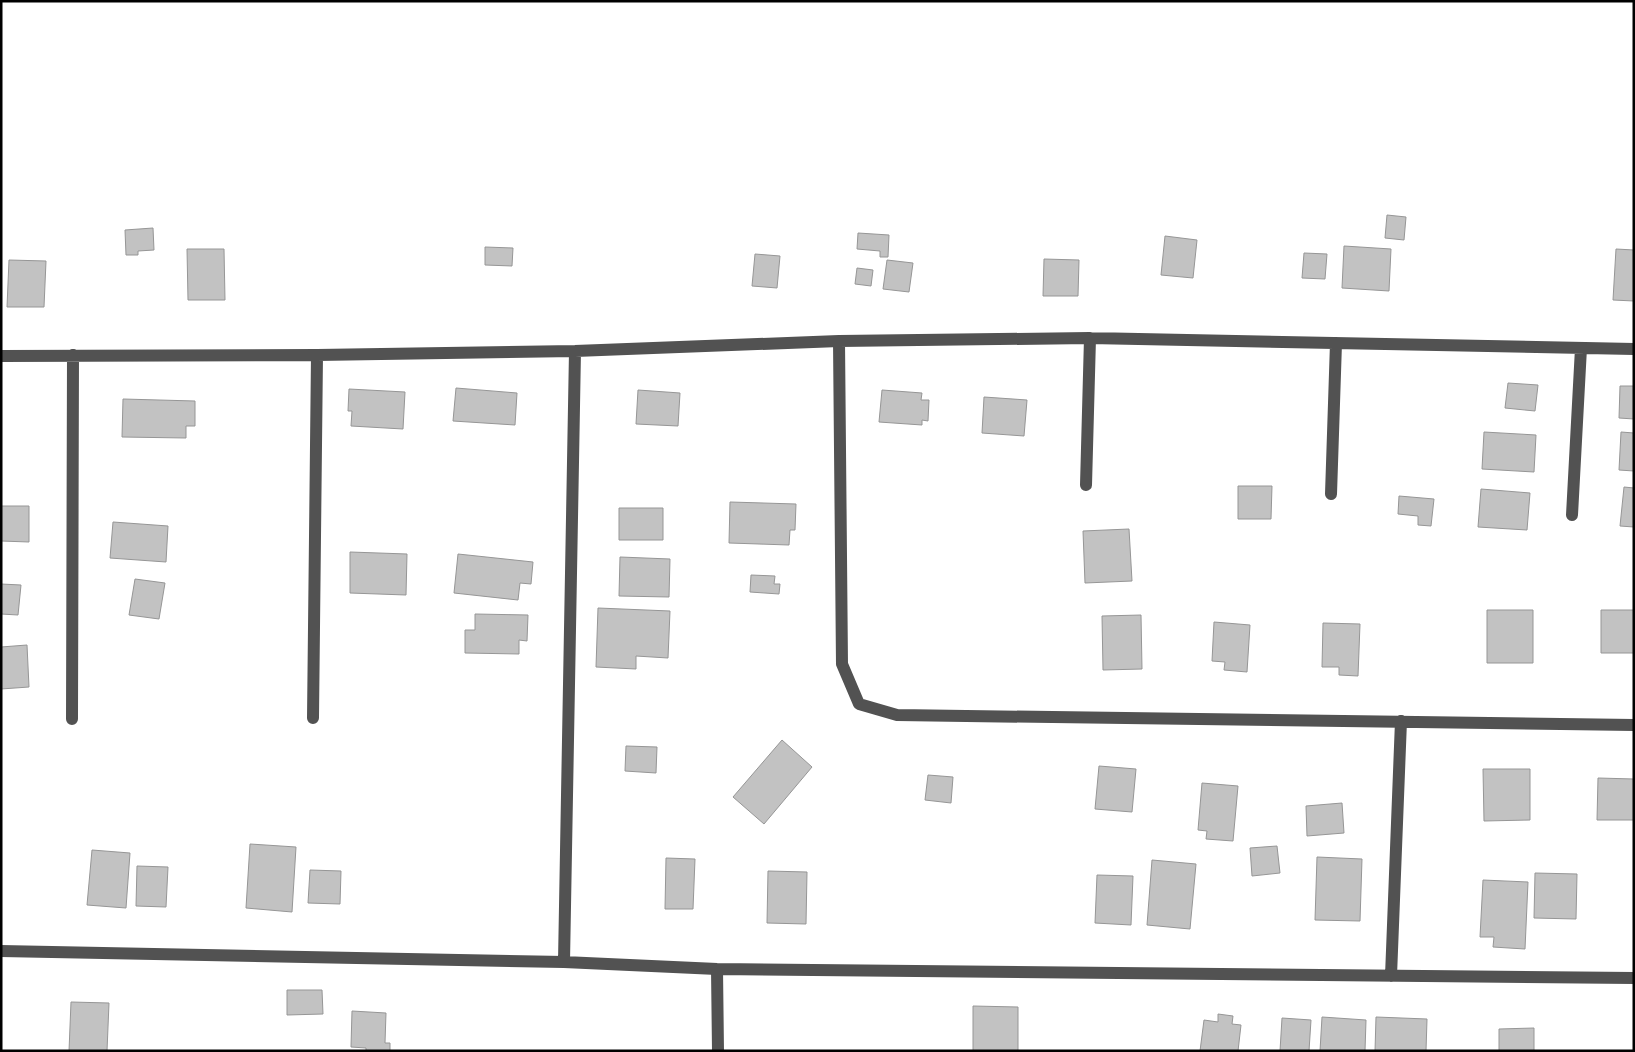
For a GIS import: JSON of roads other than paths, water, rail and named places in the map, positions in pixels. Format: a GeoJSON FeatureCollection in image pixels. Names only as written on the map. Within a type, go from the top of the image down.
{"type":"FeatureCollection","features":[{"type":"Feature","properties":{"kind":"street"},"geometry":{"type":"LineString","coordinates":[[1086,485],[1090,338]]}},
{"type":"Feature","properties":{"kind":"street"},"geometry":{"type":"LineString","coordinates":[[1,356],[317,355],[575,351],[840,341],[1090,338],[1634,349]]}},
{"type":"Feature","properties":{"kind":"street"},"geometry":{"type":"LineString","coordinates":[[840,341],[842,664],[859,704],[897,714],[1634,725]]}},
{"type":"Feature","properties":{"kind":"street"},"geometry":{"type":"LineString","coordinates":[[1331,494],[1336,343]]}},
{"type":"Feature","properties":{"kind":"street"},"geometry":{"type":"LineString","coordinates":[[1572,515],[1581,348]]}},
{"type":"Feature","properties":{"kind":"street"},"geometry":{"type":"LineString","coordinates":[[564,962],[575,351]]}},
{"type":"Feature","properties":{"kind":"street"},"geometry":{"type":"LineString","coordinates":[[72,719],[73,355]]}},
{"type":"Feature","properties":{"kind":"street"},"geometry":{"type":"LineString","coordinates":[[313,718],[317,355]]}},
{"type":"Feature","properties":{"kind":"street"},"geometry":{"type":"LineString","coordinates":[[1391,976],[1401,721]]}},
{"type":"Feature","properties":{"kind":"street"},"geometry":{"type":"LineString","coordinates":[[1,951],[564,962],[717,969],[1634,978]]}},
{"type":"Feature","properties":{"kind":"street"},"geometry":{"type":"LineString","coordinates":[[717,969],[718,1051]]}}]}
